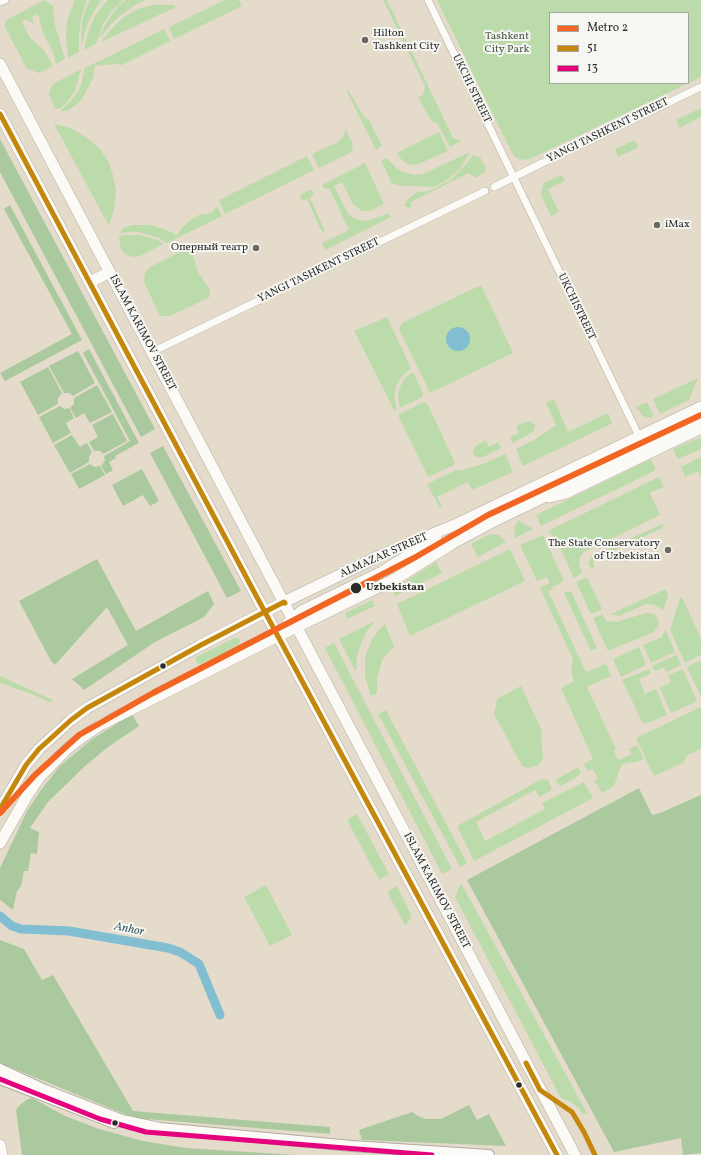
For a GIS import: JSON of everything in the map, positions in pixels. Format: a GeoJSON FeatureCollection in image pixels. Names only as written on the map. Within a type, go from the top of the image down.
{"type":"FeatureCollection","features":[{"type":"Feature","properties":{"kind":"main road","name":"ISLAM KARIMOV STREET"},"geometry":{"type":"LineString","coordinates":[[0,64],[3,80],[110,272],[284,602]]}},
{"type":"Feature","properties":{"kind":"main road","name":"ISLAM KARIMOV STREET"},"geometry":{"type":"LineString","coordinates":[[0,114],[252,588],[557,1155]]}},
{"type":"Feature","properties":{"kind":"main road"},"geometry":{"type":"LineString","coordinates":[[90,282],[110,272]]}},
{"type":"Feature","properties":{"kind":"main road","name":"ALMAZAR STREET"},"geometry":{"type":"LineString","coordinates":[[0,809],[22,771],[39,749],[71,720],[87,708],[284,602],[379,556],[457,524],[698,407]]}},
{"type":"Feature","properties":{"kind":"main road"},"geometry":{"type":"LineString","coordinates":[[0,843],[39,778],[67,749],[100,724],[278,636],[295,622],[397,578],[459,539],[527,505],[646,452],[701,422]]}},
{"type":"Feature","properties":{"kind":"main road"},"geometry":{"type":"LineString","coordinates":[[295,622],[302,611],[387,569],[457,524]]}},
{"type":"Feature","properties":{"kind":"main road"},"geometry":{"type":"LineString","coordinates":[[284,602],[295,622]]}},
{"type":"Feature","properties":{"kind":"main road","name":"ISLAM KARIMOV STREET"},"geometry":{"type":"LineString","coordinates":[[295,622],[575,1155]]}},
{"type":"Feature","properties":{"kind":"main road"},"geometry":{"type":"LineString","coordinates":[[384,834],[401,825]]}},
{"type":"Feature","properties":{"kind":"main road"},"geometry":{"type":"LineString","coordinates":[[461,977],[477,969]]}},
{"type":"Feature","properties":{"kind":"main road"},"geometry":{"type":"LineString","coordinates":[[0,1144],[2,1155]]}},
{"type":"Feature","properties":{"kind":"street"},"geometry":{"type":"LineString","coordinates":[[0,2],[5,0]]}},
{"type":"Feature","properties":{"kind":"street","name":"UKCHI STREET"},"geometry":{"type":"LineString","coordinates":[[428,0],[514,178]]}},
{"type":"Feature","properties":{"kind":"street","name":"YANGI TASHKENT STREET"},"geometry":{"type":"LineString","coordinates":[[494,187],[701,87]]}},
{"type":"Feature","properties":{"kind":"street","name":"UKCHISTREET"},"geometry":{"type":"LineString","coordinates":[[514,178],[639,436]]}},
{"type":"Feature","properties":{"kind":"street","name":"YANGI TASHKENT STREET"},"geometry":{"type":"LineString","coordinates":[[152,352],[485,191]]}},
{"type":"Feature","properties":{"kind":"street"},"geometry":{"type":"LineString","coordinates":[[639,436],[646,452],[701,430]]}},
{"type":"Feature","properties":{"kind":"street"},"geometry":{"type":"LineString","coordinates":[[0,1069],[52,1093],[122,1120],[141,1125],[168,1129],[352,1146],[489,1155]]}},
{"type":"Feature","properties":{"kind":"street"},"geometry":{"type":"LineString","coordinates":[[0,1079],[100,1119],[146,1132],[432,1155]]}},
{"type":"Feature","properties":{"kind":"green space"},"geometry":{"type":"Polygon","coordinates":[[[44,0],[53,6],[55,25],[65,59],[56,64],[53,52],[43,33],[38,14],[32,17],[34,24],[27,20],[23,20],[22,22],[30,38],[44,50],[53,66],[39,73],[27,69],[5,27],[5,23],[8,19],[44,0]]]}},
{"type":"Feature","properties":{"kind":"green space"},"geometry":{"type":"Polygon","coordinates":[[[75,0],[87,0],[81,19],[79,52],[68,58],[66,35],[67,20],[75,0]]]}},
{"type":"Feature","properties":{"kind":"green space"},"geometry":{"type":"Polygon","coordinates":[[[90,0],[101,0],[88,22],[82,44],[82,22],[90,0]]]}},
{"type":"Feature","properties":{"kind":"green space"},"geometry":{"type":"Polygon","coordinates":[[[108,0],[123,0],[111,12],[103,24],[96,44],[84,50],[88,32],[95,16],[108,0]]]}},
{"type":"Feature","properties":{"kind":"green space"},"geometry":{"type":"Polygon","coordinates":[[[126,0],[146,0],[137,4],[121,15],[111,24],[101,37],[100,36],[105,25],[112,14],[120,4],[126,0]]]}},
{"type":"Feature","properties":{"kind":"green space"},"geometry":{"type":"Polygon","coordinates":[[[225,0],[239,0],[242,6],[174,39],[169,27],[225,0]]]}},
{"type":"Feature","properties":{"kind":"green space"},"geometry":{"type":"Polygon","coordinates":[[[383,0],[387,0],[453,138],[462,141],[450,147],[437,123],[432,122],[418,97],[423,95],[425,86],[383,0]]]}},
{"type":"Feature","properties":{"kind":"green space","name":"Tashkent City Park"},"geometry":{"type":"Polygon","coordinates":[[[437,0],[701,0],[701,77],[689,83],[689,12],[549,12],[549,84],[686,84],[532,158],[526,160],[519,159],[514,156],[437,0]]]}},
{"type":"Feature","properties":{"kind":"green space"},"geometry":{"type":"Polygon","coordinates":[[[153,5],[174,5],[176,7],[101,42],[114,26],[124,17],[137,9],[153,5]]]}},
{"type":"Feature","properties":{"kind":"green space"},"geometry":{"type":"Polygon","coordinates":[[[164,29],[170,41],[122,65],[116,64],[95,66],[93,78],[81,101],[67,111],[60,111],[72,100],[80,88],[85,68],[164,29]]]}},
{"type":"Feature","properties":{"kind":"green space"},"geometry":{"type":"Polygon","coordinates":[[[81,69],[75,91],[67,102],[59,109],[55,108],[49,95],[51,87],[55,83],[81,69]]]}},
{"type":"Feature","properties":{"kind":"green space"},"geometry":{"type":"Polygon","coordinates":[[[346,90],[348,90],[365,118],[369,120],[382,146],[376,150],[346,90]]]}},
{"type":"Feature","properties":{"kind":"green space"},"geometry":{"type":"Polygon","coordinates":[[[701,108],[701,117],[680,128],[676,120],[701,108]]]}},
{"type":"Feature","properties":{"kind":"green space"},"geometry":{"type":"Polygon","coordinates":[[[54,124],[71,128],[90,140],[101,150],[109,163],[116,191],[114,209],[109,226],[54,124]]]}},
{"type":"Feature","properties":{"kind":"green space"},"geometry":{"type":"Polygon","coordinates":[[[345,129],[352,142],[353,148],[350,153],[319,168],[312,154],[338,142],[344,136],[345,129]]]}},
{"type":"Feature","properties":{"kind":"green space"},"geometry":{"type":"Polygon","coordinates":[[[439,132],[448,151],[416,165],[407,164],[397,153],[439,132]]]}},
{"type":"Feature","properties":{"kind":"green space"},"geometry":{"type":"Polygon","coordinates":[[[0,139],[155,429],[141,437],[0,172],[0,139]]]}},
{"type":"Feature","properties":{"kind":"green space"},"geometry":{"type":"Polygon","coordinates":[[[635,140],[639,147],[618,157],[615,149],[635,140]]]}},
{"type":"Feature","properties":{"kind":"green space"},"geometry":{"type":"Polygon","coordinates":[[[470,152],[460,169],[448,179],[434,187],[403,186],[392,184],[381,160],[387,158],[397,169],[405,173],[415,175],[423,174],[470,152]]]}},
{"type":"Feature","properties":{"kind":"green space"},"geometry":{"type":"Polygon","coordinates":[[[474,154],[477,157],[480,157],[486,168],[485,172],[476,178],[469,173],[411,202],[411,208],[404,206],[408,199],[417,192],[429,191],[450,180],[461,170],[474,154]]]}},
{"type":"Feature","properties":{"kind":"green space"},"geometry":{"type":"Polygon","coordinates":[[[307,156],[314,170],[225,214],[219,200],[307,156]]]}},
{"type":"Feature","properties":{"kind":"green space"},"geometry":{"type":"Polygon","coordinates":[[[365,163],[384,204],[370,211],[362,211],[353,204],[342,182],[334,186],[348,214],[355,219],[366,221],[387,214],[391,217],[325,250],[322,243],[349,230],[329,188],[325,189],[322,185],[365,163]]]}},
{"type":"Feature","properties":{"kind":"green space"},"geometry":{"type":"Polygon","coordinates":[[[562,175],[565,181],[548,189],[559,212],[551,216],[541,195],[542,187],[545,182],[562,175]]]}},
{"type":"Feature","properties":{"kind":"green space"},"geometry":{"type":"Polygon","coordinates":[[[311,189],[314,195],[310,198],[325,231],[322,232],[307,199],[302,201],[300,195],[311,189]]]}},
{"type":"Feature","properties":{"kind":"green space"},"geometry":{"type":"Polygon","coordinates":[[[10,205],[82,340],[5,381],[0,373],[72,334],[4,209],[10,205]]]}},
{"type":"Feature","properties":{"kind":"green space"},"geometry":{"type":"Polygon","coordinates":[[[217,206],[222,216],[167,243],[158,238],[139,232],[120,233],[122,229],[132,225],[150,225],[177,235],[189,221],[199,215],[212,213],[217,206]]]}},
{"type":"Feature","properties":{"kind":"green space"},"geometry":{"type":"Polygon","coordinates":[[[123,235],[140,235],[158,240],[163,244],[140,256],[133,257],[125,254],[121,249],[119,237],[123,235]]]}},
{"type":"Feature","properties":{"kind":"green space"},"geometry":{"type":"Polygon","coordinates":[[[188,250],[192,253],[198,272],[210,290],[210,296],[170,316],[160,316],[144,282],[145,273],[150,267],[182,251],[188,250]]]}},
{"type":"Feature","properties":{"kind":"green space"},"geometry":{"type":"Polygon","coordinates":[[[481,285],[513,353],[430,393],[399,329],[402,323],[481,285]]]}},
{"type":"Feature","properties":{"kind":"green space"},"geometry":{"type":"Polygon","coordinates":[[[387,317],[411,368],[402,376],[396,386],[394,398],[397,410],[394,410],[354,331],[387,317]]]}},
{"type":"Feature","properties":{"kind":"green space"},"geometry":{"type":"Polygon","coordinates":[[[89,349],[139,443],[115,456],[116,458],[109,462],[113,470],[106,474],[101,466],[105,461],[104,456],[130,441],[83,353],[89,349]]]}},
{"type":"Feature","properties":{"kind":"green space"},"geometry":{"type":"Polygon","coordinates":[[[78,351],[95,383],[73,396],[69,393],[64,393],[49,366],[78,351]]]}},
{"type":"Feature","properties":{"kind":"green space"},"geometry":{"type":"Polygon","coordinates":[[[48,367],[62,393],[58,398],[58,404],[38,415],[20,382],[48,367]]]}},
{"type":"Feature","properties":{"kind":"green space"},"geometry":{"type":"Polygon","coordinates":[[[413,372],[423,395],[422,397],[400,408],[398,396],[400,387],[405,378],[413,372]]]}},
{"type":"Feature","properties":{"kind":"green space"},"geometry":{"type":"Polygon","coordinates":[[[698,378],[689,400],[660,414],[653,399],[698,378]]]}},
{"type":"Feature","properties":{"kind":"green space"},"geometry":{"type":"Polygon","coordinates":[[[97,385],[112,412],[90,423],[84,413],[76,418],[70,408],[74,404],[74,398],[97,385]]]}},
{"type":"Feature","properties":{"kind":"green space"},"geometry":{"type":"Polygon","coordinates":[[[554,399],[568,432],[608,413],[612,422],[611,424],[523,466],[518,458],[520,457],[516,449],[534,440],[556,425],[546,403],[554,399]]]}},
{"type":"Feature","properties":{"kind":"green space"},"geometry":{"type":"Polygon","coordinates":[[[423,402],[428,405],[455,463],[452,466],[428,477],[398,415],[423,402]]]}},
{"type":"Feature","properties":{"kind":"green space"},"geometry":{"type":"Polygon","coordinates":[[[647,402],[654,416],[650,418],[643,416],[636,407],[647,402]]]}},
{"type":"Feature","properties":{"kind":"green space"},"geometry":{"type":"Polygon","coordinates":[[[60,406],[64,409],[69,408],[74,418],[66,423],[71,433],[53,443],[39,417],[60,406]]]}},
{"type":"Feature","properties":{"kind":"green space"},"geometry":{"type":"Polygon","coordinates":[[[113,414],[127,441],[103,454],[100,451],[94,451],[89,442],[98,437],[92,425],[113,414]]]}},
{"type":"Feature","properties":{"kind":"green space"},"geometry":{"type":"Polygon","coordinates":[[[531,421],[535,425],[534,431],[513,443],[510,437],[519,433],[516,426],[531,421]]]}},
{"type":"Feature","properties":{"kind":"green space"},"geometry":{"type":"Polygon","coordinates":[[[72,435],[80,447],[87,443],[92,452],[89,457],[89,462],[70,473],[54,445],[72,435]]]}},
{"type":"Feature","properties":{"kind":"green space"},"geometry":{"type":"Polygon","coordinates":[[[701,437],[701,449],[678,459],[673,449],[701,437]]]}},
{"type":"Feature","properties":{"kind":"green space"},"geometry":{"type":"Polygon","coordinates":[[[486,440],[489,447],[498,442],[501,448],[483,457],[476,457],[473,453],[474,448],[486,440]]]}},
{"type":"Feature","properties":{"kind":"green space"},"geometry":{"type":"Polygon","coordinates":[[[163,446],[241,591],[227,598],[150,453],[163,446]]]}},
{"type":"Feature","properties":{"kind":"green space"},"geometry":{"type":"Polygon","coordinates":[[[505,454],[513,472],[472,490],[468,482],[437,497],[442,507],[440,508],[427,484],[456,470],[459,471],[483,464],[505,454]]]}},
{"type":"Feature","properties":{"kind":"green space"},"geometry":{"type":"Polygon","coordinates":[[[701,457],[701,477],[698,471],[685,477],[681,467],[701,457]]]}},
{"type":"Feature","properties":{"kind":"green space"},"geometry":{"type":"Polygon","coordinates":[[[651,459],[656,470],[541,526],[536,515],[651,459]]]}},
{"type":"Feature","properties":{"kind":"green space"},"geometry":{"type":"Polygon","coordinates":[[[90,464],[95,467],[100,466],[105,475],[79,489],[71,474],[90,464]]]}},
{"type":"Feature","properties":{"kind":"green space"},"geometry":{"type":"Polygon","coordinates":[[[142,469],[159,501],[150,506],[143,495],[123,506],[112,485],[142,469]]]}},
{"type":"Feature","properties":{"kind":"green space"},"geometry":{"type":"Polygon","coordinates":[[[659,477],[664,487],[650,493],[660,515],[586,551],[581,555],[579,561],[582,573],[574,578],[556,539],[548,531],[659,477]]]}},
{"type":"Feature","properties":{"kind":"green space"},"geometry":{"type":"Polygon","coordinates":[[[518,520],[533,529],[515,538],[514,528],[518,520]]]}},
{"type":"Feature","properties":{"kind":"green space"},"geometry":{"type":"Polygon","coordinates":[[[662,524],[664,527],[594,560],[593,563],[595,567],[591,569],[588,563],[591,557],[662,524]]]}},
{"type":"Feature","properties":{"kind":"green space"},"geometry":{"type":"Polygon","coordinates":[[[490,534],[499,535],[506,542],[478,557],[471,544],[490,534]]]}},
{"type":"Feature","properties":{"kind":"green space"},"geometry":{"type":"Polygon","coordinates":[[[543,535],[564,581],[552,587],[553,589],[548,591],[586,672],[606,664],[611,676],[587,687],[616,749],[614,751],[618,760],[632,754],[629,749],[637,745],[644,759],[633,763],[630,762],[623,764],[620,768],[614,786],[602,793],[597,784],[595,784],[594,781],[598,779],[593,769],[587,771],[584,764],[593,759],[561,688],[574,681],[571,671],[573,659],[540,588],[550,583],[547,577],[537,581],[520,545],[543,535]]]}},
{"type":"Feature","properties":{"kind":"green space"},"geometry":{"type":"Polygon","coordinates":[[[510,549],[525,581],[410,636],[397,604],[510,549]]]}},
{"type":"Feature","properties":{"kind":"green space"},"geometry":{"type":"Polygon","coordinates":[[[97,559],[136,631],[208,591],[214,604],[204,617],[155,642],[84,690],[72,679],[128,645],[107,607],[55,665],[51,661],[19,601],[97,559]]]}},
{"type":"Feature","properties":{"kind":"green space"},"geometry":{"type":"Polygon","coordinates":[[[436,562],[442,573],[395,596],[392,590],[436,562]]]}},
{"type":"Feature","properties":{"kind":"green space"},"geometry":{"type":"Polygon","coordinates":[[[587,577],[602,609],[591,614],[576,582],[587,577]]]}},
{"type":"Feature","properties":{"kind":"green space"},"geometry":{"type":"Polygon","coordinates":[[[666,589],[668,595],[663,610],[654,605],[646,604],[619,616],[611,614],[666,589]]]}},
{"type":"Feature","properties":{"kind":"green space"},"geometry":{"type":"Polygon","coordinates":[[[571,591],[597,648],[591,651],[564,593],[571,591]]]}},
{"type":"Feature","properties":{"kind":"green space"},"geometry":{"type":"Polygon","coordinates":[[[682,597],[701,639],[701,655],[685,663],[670,630],[680,598],[682,597]]]}},
{"type":"Feature","properties":{"kind":"green space"},"geometry":{"type":"Polygon","coordinates":[[[372,600],[375,606],[347,619],[345,613],[372,600]]]}},
{"type":"Feature","properties":{"kind":"green space"},"geometry":{"type":"Polygon","coordinates":[[[646,613],[654,614],[658,619],[659,624],[654,632],[608,651],[593,618],[603,614],[606,621],[616,622],[646,613]]]}},
{"type":"Feature","properties":{"kind":"green space"},"geometry":{"type":"Polygon","coordinates":[[[375,621],[367,631],[361,643],[357,657],[356,672],[339,639],[375,621]]]}},
{"type":"Feature","properties":{"kind":"green space"},"geometry":{"type":"Polygon","coordinates":[[[385,624],[394,646],[382,660],[377,679],[377,693],[371,696],[365,677],[365,656],[373,638],[385,624]]]}},
{"type":"Feature","properties":{"kind":"green space"},"geometry":{"type":"Polygon","coordinates":[[[665,629],[675,652],[651,663],[643,645],[662,637],[665,629]]]}},
{"type":"Feature","properties":{"kind":"green space"},"geometry":{"type":"Polygon","coordinates":[[[235,638],[240,640],[239,646],[200,664],[196,663],[196,657],[235,638]]]}},
{"type":"Feature","properties":{"kind":"green space"},"geometry":{"type":"Polygon","coordinates":[[[334,643],[452,869],[442,874],[325,648],[334,643]]]}},
{"type":"Feature","properties":{"kind":"green space"},"geometry":{"type":"Polygon","coordinates":[[[639,647],[646,665],[621,677],[613,659],[639,647]]]}},
{"type":"Feature","properties":{"kind":"green space"},"geometry":{"type":"Polygon","coordinates":[[[677,655],[681,665],[666,672],[664,667],[655,671],[652,666],[677,655]]]}},
{"type":"Feature","properties":{"kind":"green space"},"geometry":{"type":"Polygon","coordinates":[[[701,660],[701,697],[687,667],[701,660]]]}},
{"type":"Feature","properties":{"kind":"green space"},"geometry":{"type":"Polygon","coordinates":[[[649,669],[651,673],[639,679],[645,694],[656,689],[667,715],[648,723],[642,722],[622,680],[649,669]]]}},
{"type":"Feature","properties":{"kind":"green space"},"geometry":{"type":"Polygon","coordinates":[[[683,669],[697,701],[671,713],[660,688],[671,682],[668,675],[683,669]]]}},
{"type":"Feature","properties":{"kind":"green space"},"geometry":{"type":"Polygon","coordinates":[[[0,676],[53,700],[50,703],[37,696],[0,683],[0,676]]]}},
{"type":"Feature","properties":{"kind":"green space"},"geometry":{"type":"Polygon","coordinates":[[[521,686],[542,731],[543,758],[539,765],[529,768],[522,766],[494,714],[497,699],[521,686]]]}},
{"type":"Feature","properties":{"kind":"green space"},"geometry":{"type":"Polygon","coordinates":[[[701,707],[701,749],[687,755],[683,763],[654,776],[636,738],[701,707]]]}},
{"type":"Feature","properties":{"kind":"green space"},"geometry":{"type":"Polygon","coordinates":[[[386,710],[467,863],[460,867],[378,714],[386,710]]]}},
{"type":"Feature","properties":{"kind":"green space"},"geometry":{"type":"Polygon","coordinates":[[[132,714],[139,726],[108,747],[84,767],[48,802],[30,828],[39,832],[37,854],[31,853],[28,871],[24,871],[21,886],[17,891],[13,910],[0,900],[0,868],[27,811],[60,766],[91,740],[132,714]]]}},
{"type":"Feature","properties":{"kind":"green space"},"geometry":{"type":"Polygon","coordinates":[[[578,767],[581,774],[561,786],[557,784],[557,779],[578,767]]]}},
{"type":"Feature","properties":{"kind":"green space"},"geometry":{"type":"Polygon","coordinates":[[[542,779],[548,780],[552,790],[539,797],[535,790],[476,822],[485,841],[545,809],[542,803],[584,782],[593,798],[474,861],[457,826],[542,779]]]}},
{"type":"Feature","properties":{"kind":"green space"},"geometry":{"type":"Polygon","coordinates":[[[639,788],[652,815],[701,795],[701,1153],[683,1155],[681,1138],[614,1152],[467,880],[639,788]]]}},
{"type":"Feature","properties":{"kind":"green space"},"geometry":{"type":"Polygon","coordinates":[[[357,814],[389,874],[379,880],[347,820],[357,814]]]}},
{"type":"Feature","properties":{"kind":"green space"},"geometry":{"type":"Polygon","coordinates":[[[461,883],[587,1113],[582,1114],[579,1108],[569,1101],[561,1098],[455,897],[461,883]]]}},
{"type":"Feature","properties":{"kind":"green space"},"geometry":{"type":"Polygon","coordinates":[[[266,885],[292,935],[270,946],[244,897],[266,885]]]}},
{"type":"Feature","properties":{"kind":"green space"},"geometry":{"type":"Polygon","coordinates":[[[397,886],[411,914],[409,921],[405,925],[387,892],[397,886]]]}},
{"type":"Feature","properties":{"kind":"green space"},"geometry":{"type":"Polygon","coordinates":[[[0,940],[24,949],[42,980],[53,975],[133,1111],[330,1127],[330,1134],[134,1118],[0,1063],[0,940]]]}},
{"type":"Feature","properties":{"kind":"green space"},"geometry":{"type":"Polygon","coordinates":[[[32,1098],[65,1116],[99,1129],[143,1141],[186,1148],[296,1155],[22,1155],[16,1110],[21,1104],[32,1098]]]}},
{"type":"Feature","properties":{"kind":"green space"},"geometry":{"type":"Polygon","coordinates":[[[469,1105],[477,1120],[489,1114],[506,1146],[362,1140],[359,1130],[412,1112],[426,1119],[441,1119],[469,1105]]]}},
{"type":"Feature","properties":{"kind":"water"},"geometry":{"type":"Polygon","coordinates":[[[458,327],[463,328],[469,334],[469,344],[463,350],[458,351],[453,350],[447,344],[446,339],[447,334],[453,328],[458,327]]]}},
{"type":"Feature","properties":{"kind":"waterway","name":"Anhor"},"geometry":{"type":"LineString","coordinates":[[0,916],[12,926],[21,929],[69,931],[168,948],[180,952],[199,964],[220,1015]]}},
{"type":"Feature","properties":{"kind":"metro line","name":"2"},"geometry":{"type":"LineString","coordinates":[[0,813],[35,775],[79,735],[153,693],[414,558],[488,515],[701,415]]}},
{"type":"Feature","properties":{"kind":"transit line","name":"51"},"geometry":{"type":"LineString","coordinates":[[0,114],[252,588],[557,1155]]}},
{"type":"Feature","properties":{"kind":"transit line","name":"51"},"geometry":{"type":"LineString","coordinates":[[0,809],[26,765],[39,749],[71,720],[87,708],[201,645],[284,602],[285,603]]}},
{"type":"Feature","properties":{"kind":"transit line","name":"51"},"geometry":{"type":"LineString","coordinates":[[526,1063],[540,1090],[572,1112],[595,1155]]}},
{"type":"Feature","properties":{"kind":"transit line","name":"13"},"geometry":{"type":"LineString","coordinates":[[0,1079],[100,1119],[146,1132],[432,1155]]}},
{"type":"Feature","properties":{"kind":"place","name":"Hilton Tashkent City"},"geometry":{"type":"Point","coordinates":[365,40]}},
{"type":"Feature","properties":{"kind":"place","name":"iMax"},"geometry":{"type":"Point","coordinates":[657,225]}},
{"type":"Feature","properties":{"kind":"place","name":"Оперный театр"},"geometry":{"type":"Point","coordinates":[256,248]}},
{"type":"Feature","properties":{"kind":"place","name":"The State Conservatory of Uzbekistan"},"geometry":{"type":"Point","coordinates":[668,550]}},
{"type":"Feature","properties":{"kind":"place","name":"Uzbekistan"},"geometry":{"type":"Point","coordinates":[356,588]}}]}
